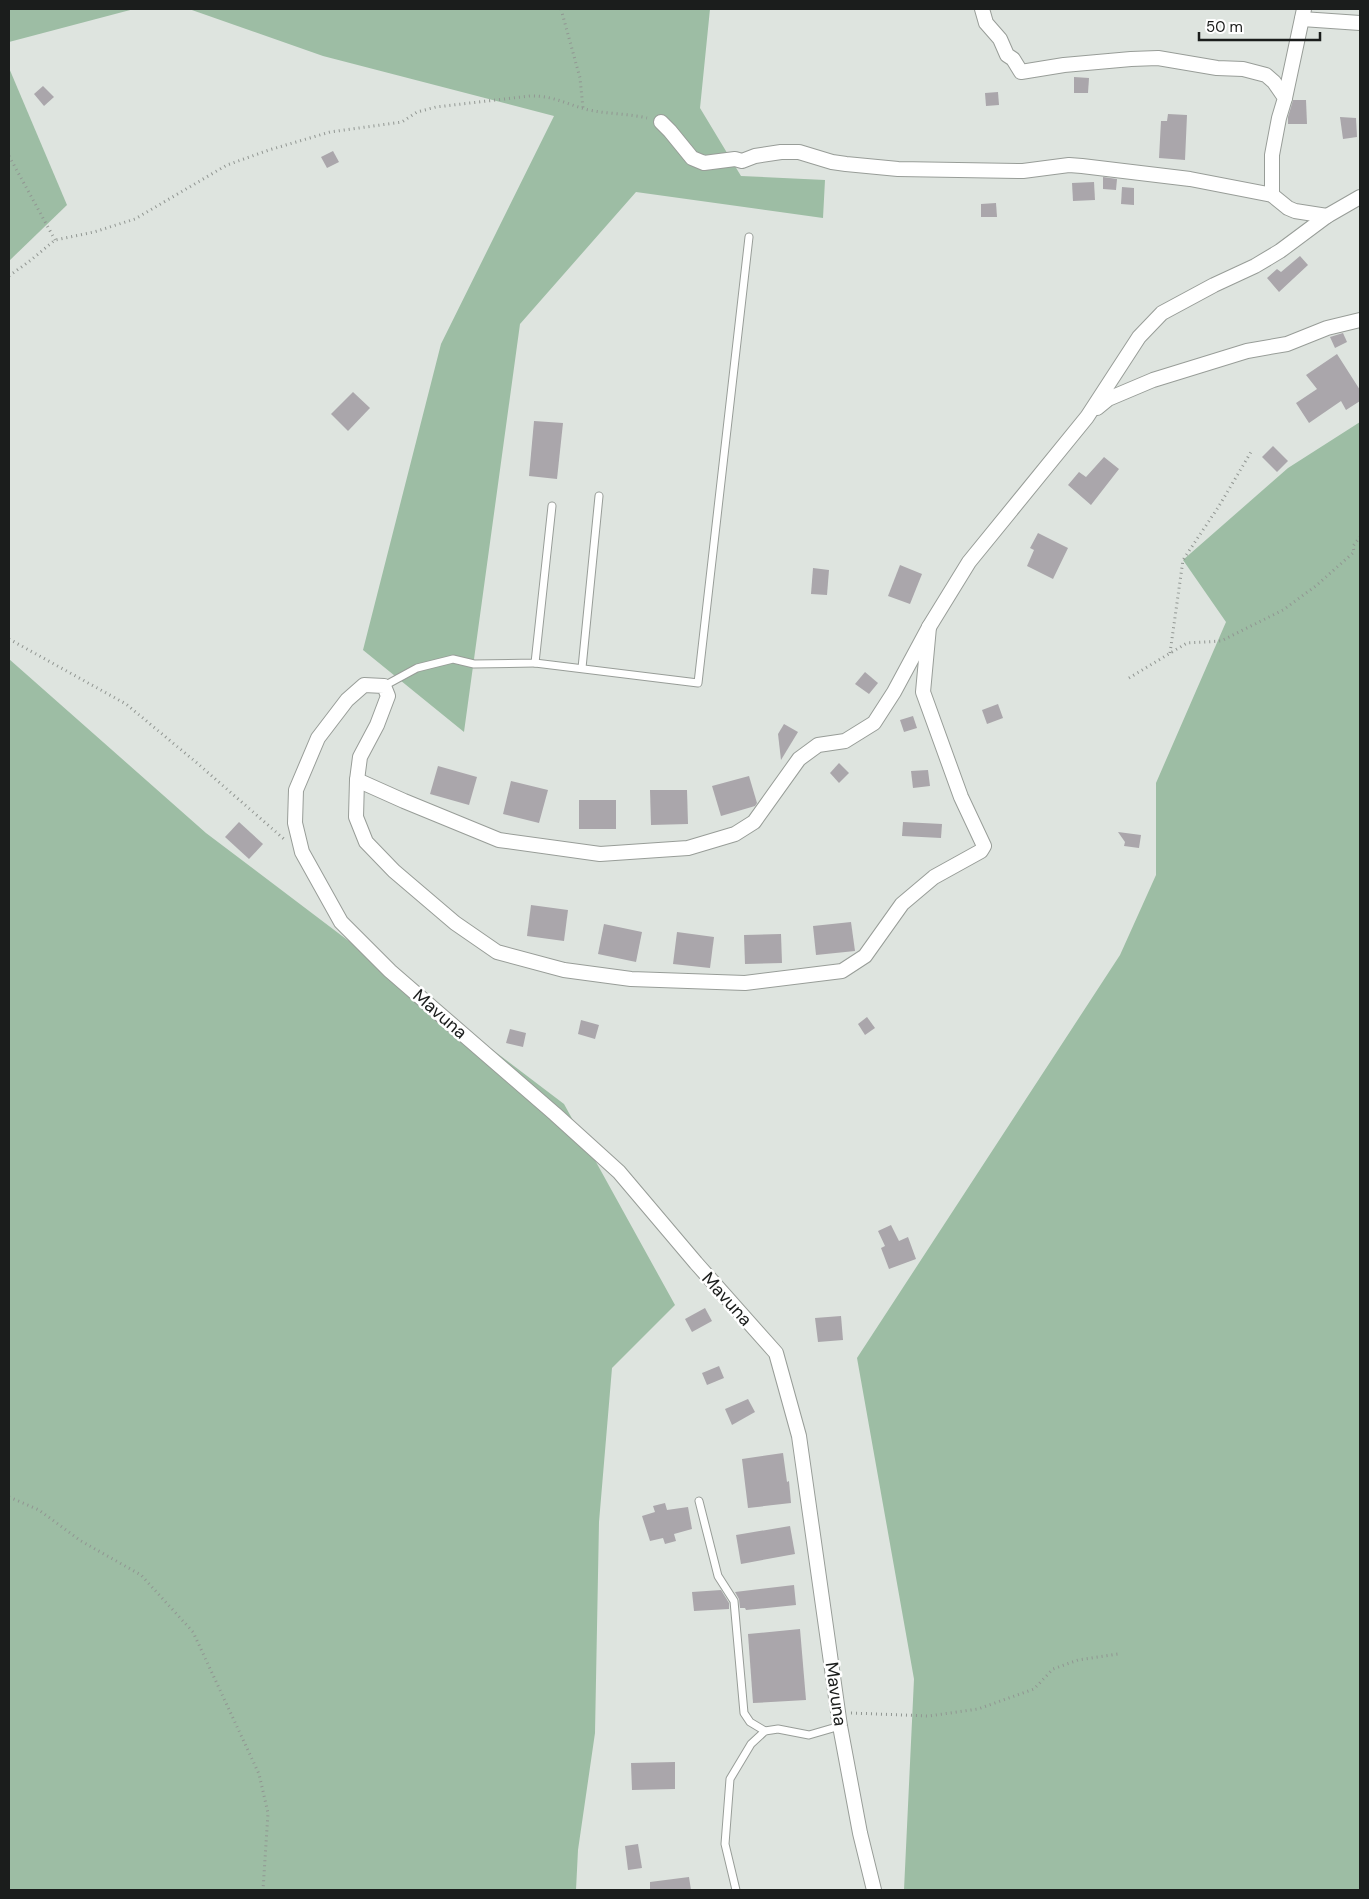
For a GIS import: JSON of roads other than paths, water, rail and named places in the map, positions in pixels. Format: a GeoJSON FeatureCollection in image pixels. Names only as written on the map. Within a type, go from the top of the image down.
{"type":"FeatureCollection","features":[{"type":"Feature","properties":{"kind":"street"},"geometry":{"type":"LineString","coordinates":[[982,9],[986,23],[1000,39],[1007,55],[1013,59],[1022,72],[1054,66],[1158,58],[1217,68],[1243,69],[1266,75],[1286,98]]}},
{"type":"Feature","properties":{"kind":"street"},"geometry":{"type":"LineString","coordinates":[[1272,195],[1272,155],[1303,14],[1360,23]]}},
{"type":"Feature","properties":{"kind":"street"},"geometry":{"type":"LineString","coordinates":[[661,122],[692,158],[704,164],[734,159],[742,161],[754,156],[799,152],[846,164],[898,169],[1023,171],[1070,165],[1082,166],[1190,179],[1272,195],[1288,208],[1327,216]]}},
{"type":"Feature","properties":{"kind":"street"},"geometry":{"type":"LineString","coordinates":[[357,780],[499,840],[600,854],[688,848],[735,834],[754,822],[799,759],[818,745],[844,741],[874,723],[969,562],[1087,417],[1139,337],[1162,313],[1214,285],[1255,266],[1280,251],[1327,216],[1360,197]]}},
{"type":"Feature","properties":{"kind":"street"},"geometry":{"type":"LineString","coordinates":[[1087,417],[1108,400],[1153,380],[1247,351],[1287,344],[1327,328],[1360,320]]}},
{"type":"Feature","properties":{"kind":"street"},"geometry":{"type":"LineString","coordinates":[[384,686],[388,696],[377,725],[360,757],[356,817],[366,842],[394,871],[456,923],[497,952],[564,970],[631,979],[746,983],[842,971],[865,956],[902,904],[934,876],[980,851],[984,846],[960,797],[923,692],[929,628]]}},
{"type":"Feature","properties":{"kind":"street","name":"Mavuna"},"geometry":{"type":"LineString","coordinates":[[384,686],[364,685],[347,700],[318,738],[296,790],[295,823],[302,852],[341,922],[390,971],[619,1172],[776,1353],[799,1436],[840,1726],[860,1833],[874,1890]]}},
{"type":"Feature","properties":{"kind":"lane"},"geometry":{"type":"LineString","coordinates":[[384,686],[417,668],[453,659],[474,664],[536,663],[698,683],[749,237]]}},
{"type":"Feature","properties":{"kind":"lane"},"geometry":{"type":"LineString","coordinates":[[582,668],[599,496]]}},
{"type":"Feature","properties":{"kind":"lane"},"geometry":{"type":"LineString","coordinates":[[536,663],[552,506]]}},
{"type":"Feature","properties":{"kind":"lane"},"geometry":{"type":"LineString","coordinates":[[699,1501],[718,1576],[734,1600],[744,1713],[750,1722],[765,1731],[778,1730],[809,1735],[840,1726]]}},
{"type":"Feature","properties":{"kind":"lane"},"geometry":{"type":"LineString","coordinates":[[736,1890],[725,1844],[730,1779],[751,1744],[765,1731]]}}]}
